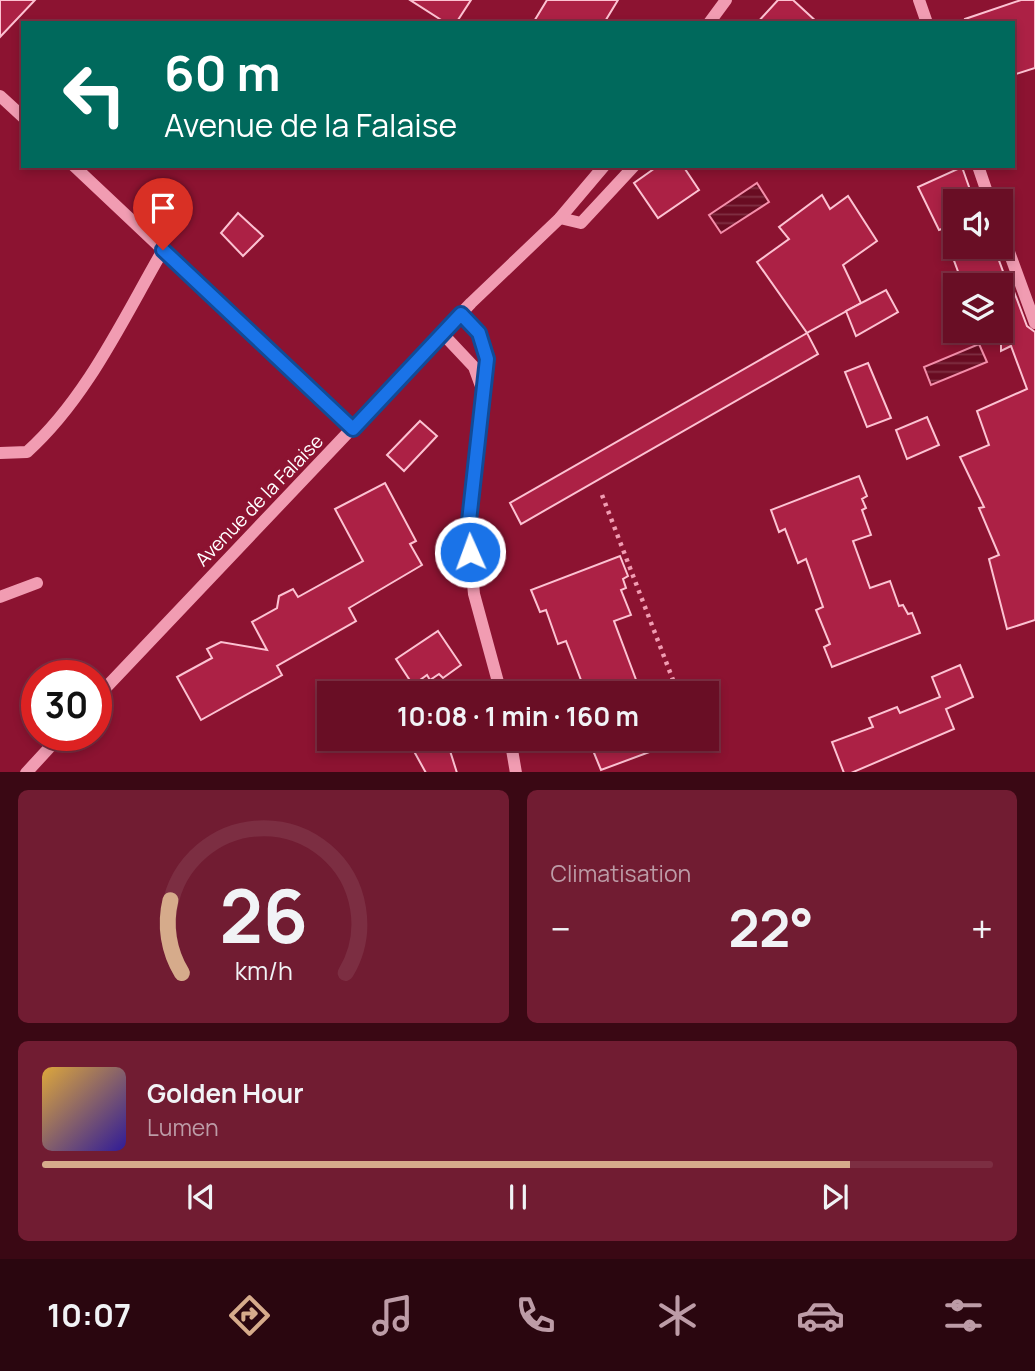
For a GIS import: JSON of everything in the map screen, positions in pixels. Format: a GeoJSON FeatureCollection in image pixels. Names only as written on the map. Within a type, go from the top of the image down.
{"type":"FeatureCollection","features":[{"type":"Feature","properties":{"kind":"street"},"geometry":{"type":"LineString","coordinates":[[710,21],[726,0]]}},
{"type":"Feature","properties":{"kind":"street"},"geometry":{"type":"LineString","coordinates":[[919,0],[926,21]]}},
{"type":"Feature","properties":{"kind":"street"},"geometry":{"type":"LineString","coordinates":[[0,96],[21,115]]}},
{"type":"Feature","properties":{"kind":"street"},"geometry":{"type":"LineString","coordinates":[[77,168],[353,429]]}},
{"type":"Feature","properties":{"kind":"street","name":"Avenue de la Falaise"},"geometry":{"type":"LineString","coordinates":[[112,681],[442,333],[560,218],[602,168]]}},
{"type":"Feature","properties":{"kind":"street"},"geometry":{"type":"LineString","coordinates":[[560,218],[581,223],[632,168]]}},
{"type":"Feature","properties":{"kind":"street"},"geometry":{"type":"LineString","coordinates":[[979,168],[986,189]]}},
{"type":"Feature","properties":{"kind":"street"},"geometry":{"type":"LineString","coordinates":[[0,453],[27,452],[51,431],[101,358],[163,250]]}},
{"type":"Feature","properties":{"kind":"street"},"geometry":{"type":"LineString","coordinates":[[1012,259],[1035,323]]}},
{"type":"Feature","properties":{"kind":"street"},"geometry":{"type":"LineString","coordinates":[[461,314],[479,333],[484,345],[486,373],[468,530],[474,594],[498,681]]}},
{"type":"Feature","properties":{"kind":"street"},"geometry":{"type":"LineString","coordinates":[[442,333],[474,367],[482,390]]}},
{"type":"Feature","properties":{"kind":"street"},"geometry":{"type":"LineString","coordinates":[[0,597],[37,583]]}},
{"type":"Feature","properties":{"kind":"street"},"geometry":{"type":"LineString","coordinates":[[26,772],[46,751]]}},
{"type":"Feature","properties":{"kind":"street"},"geometry":{"type":"LineString","coordinates":[[512,751],[516,772]]}},
{"type":"Feature","properties":{"kind":"path"},"geometry":{"type":"LineString","coordinates":[[603,495],[673,681]]}},
{"type":"Feature","properties":{"kind":"shaded area"},"geometry":{"type":"Polygon","coordinates":[[[757,183],[769,202],[721,233],[709,215],[757,183]]]}},
{"type":"Feature","properties":{"kind":"shaded area"},"geometry":{"type":"Polygon","coordinates":[[[979,344],[987,362],[931,385],[924,367],[979,344]]]}},
{"type":"Feature","properties":{"kind":"building"},"geometry":{"type":"Polygon","coordinates":[[[0,0],[35,0],[0,37],[0,0]]]}},
{"type":"Feature","properties":{"kind":"building"},"geometry":{"type":"Polygon","coordinates":[[[410,0],[471,0],[457,21],[443,21],[410,0]]]}},
{"type":"Feature","properties":{"kind":"building"},"geometry":{"type":"Polygon","coordinates":[[[547,0],[618,0],[605,21],[534,21],[547,0]]]}},
{"type":"Feature","properties":{"kind":"building"},"geometry":{"type":"Polygon","coordinates":[[[778,0],[793,0],[816,21],[759,21],[778,0]]]}},
{"type":"Feature","properties":{"kind":"building"},"geometry":{"type":"Polygon","coordinates":[[[1021,0],[1035,0],[1035,68],[1015,74],[1015,21],[965,19],[1021,0]]]}},
{"type":"Feature","properties":{"kind":"building"},"geometry":{"type":"Polygon","coordinates":[[[655,168],[684,168],[699,190],[658,218],[634,183],[655,168]]]}},
{"type":"Feature","properties":{"kind":"building"},"geometry":{"type":"Polygon","coordinates":[[[962,168],[970,189],[943,189],[943,229],[939,230],[918,187],[962,168]]]}},
{"type":"Feature","properties":{"kind":"building"},"geometry":{"type":"Polygon","coordinates":[[[822,195],[830,209],[848,196],[877,241],[843,265],[861,303],[807,333],[757,262],[789,239],[779,227],[822,195]]]}},
{"type":"Feature","properties":{"kind":"building"},"geometry":{"type":"Polygon","coordinates":[[[238,213],[263,236],[243,256],[221,233],[238,213]]]}},
{"type":"Feature","properties":{"kind":"building"},"geometry":{"type":"Polygon","coordinates":[[[953,259],[998,259],[1004,273],[959,273],[953,259]]]}},
{"type":"Feature","properties":{"kind":"building"},"geometry":{"type":"Polygon","coordinates":[[[1013,289],[1027,326],[1035,332],[1035,620],[1007,629],[989,559],[999,555],[979,508],[984,507],[960,457],[989,445],[977,411],[1027,389],[1011,346],[1001,351],[1001,343],[1013,343],[1013,289]]]}},
{"type":"Feature","properties":{"kind":"building"},"geometry":{"type":"Polygon","coordinates":[[[886,290],[898,312],[856,336],[846,311],[886,290]]]}},
{"type":"Feature","properties":{"kind":"building"},"geometry":{"type":"Polygon","coordinates":[[[807,333],[818,354],[521,524],[510,503],[807,333]]]}},
{"type":"Feature","properties":{"kind":"building"},"geometry":{"type":"Polygon","coordinates":[[[868,363],[891,418],[867,427],[845,372],[868,363]]]}},
{"type":"Feature","properties":{"kind":"building"},"geometry":{"type":"Polygon","coordinates":[[[927,417],[939,445],[907,459],[896,430],[927,417]]]}},
{"type":"Feature","properties":{"kind":"building"},"geometry":{"type":"Polygon","coordinates":[[[420,421],[437,436],[404,471],[387,455],[420,421]]]}},
{"type":"Feature","properties":{"kind":"building"},"geometry":{"type":"Polygon","coordinates":[[[859,476],[867,496],[862,499],[866,508],[862,510],[871,535],[853,541],[870,588],[890,581],[899,606],[903,605],[908,614],[912,613],[920,633],[832,667],[824,647],[830,644],[816,610],[823,607],[806,559],[798,563],[785,529],[779,532],[771,510],[859,476]]]}},
{"type":"Feature","properties":{"kind":"building"},"geometry":{"type":"Polygon","coordinates":[[[385,483],[416,541],[410,544],[422,565],[349,608],[356,621],[277,666],[282,675],[201,720],[177,677],[212,658],[207,649],[221,642],[267,650],[252,622],[277,608],[279,596],[293,589],[298,597],[363,561],[335,509],[385,483]]]}},
{"type":"Feature","properties":{"kind":"building"},"geometry":{"type":"Polygon","coordinates":[[[620,556],[628,576],[623,579],[626,588],[621,590],[631,615],[614,621],[636,681],[581,681],[566,641],[558,644],[546,610],[540,612],[531,590],[620,556]]]}},
{"type":"Feature","properties":{"kind":"building"},"geometry":{"type":"Polygon","coordinates":[[[438,631],[461,665],[443,678],[439,674],[430,680],[427,675],[419,681],[410,681],[396,659],[438,631]]]}},
{"type":"Feature","properties":{"kind":"building"},"geometry":{"type":"Polygon","coordinates":[[[960,665],[973,697],[946,709],[954,729],[853,772],[844,772],[832,742],[873,727],[869,718],[897,707],[900,713],[940,697],[932,677],[960,665]]]}},
{"type":"Feature","properties":{"kind":"building"},"geometry":{"type":"Polygon","coordinates":[[[414,751],[450,751],[457,772],[425,772],[414,751]]]}},
{"type":"Feature","properties":{"kind":"building"},"geometry":{"type":"Polygon","coordinates":[[[593,751],[652,751],[601,770],[593,751]]]}},
{"type":"Feature","properties":{"kind":"route"},"geometry":{"type":"LineString","coordinates":[[163,250],[353,429],[461,314],[479,333],[487,359],[479,408],[468,530],[470,552]]}}]}
